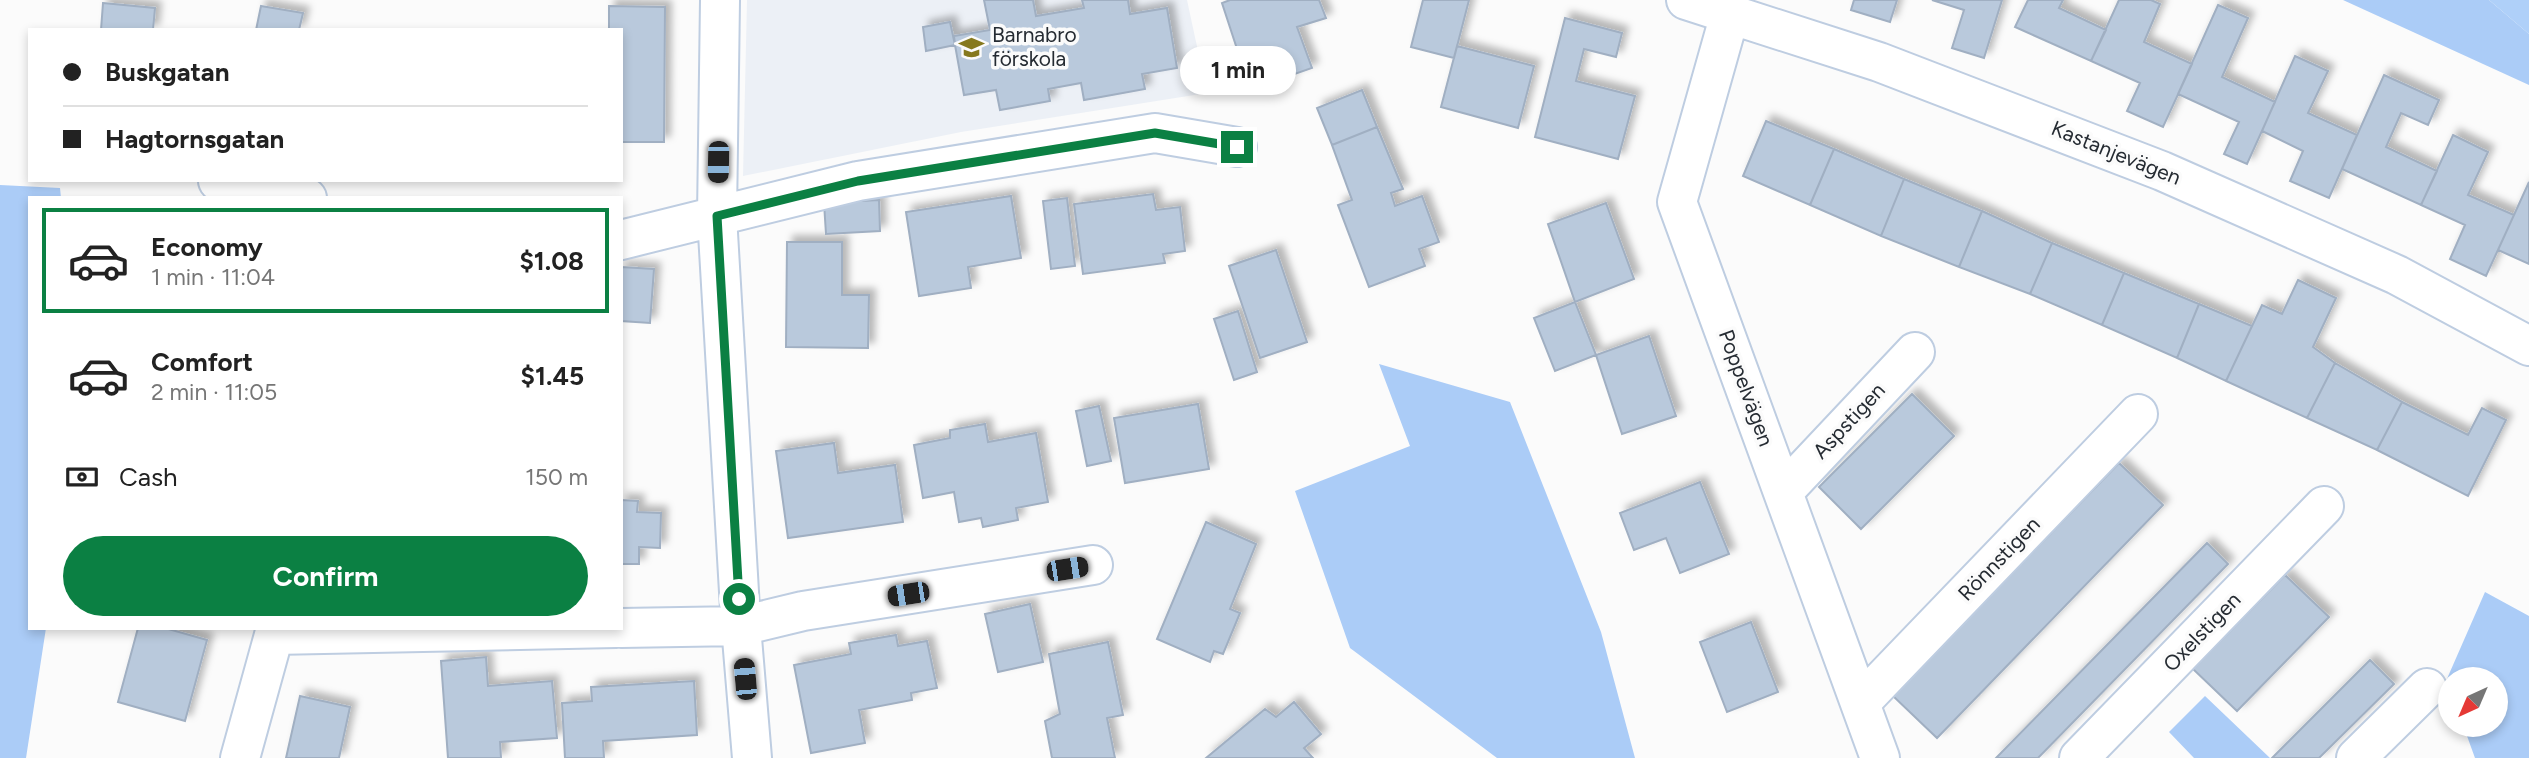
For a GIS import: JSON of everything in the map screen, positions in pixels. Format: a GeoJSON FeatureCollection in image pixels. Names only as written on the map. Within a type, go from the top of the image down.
{"type":"FeatureCollection","features":[{"type":"Feature","properties":{"kind":"street"},"geometry":{"type":"LineString","coordinates":[[720,0],[717,216],[741,626],[752,758]]}},
{"type":"Feature","properties":{"kind":"street","name":"Kastanjevägen"},"geometry":{"type":"LineString","coordinates":[[1686,0],[1878,62],[2162,170],[2397,275],[2529,346]]}},
{"type":"Feature","properties":{"kind":"street","name":"Poppelvägen"},"geometry":{"type":"LineString","coordinates":[[1730,14],[1677,202],[1880,758]]}},
{"type":"Feature","properties":{"kind":"street"},"geometry":{"type":"LineString","coordinates":[[623,240],[858,181],[1155,133],[1237,147]]}},
{"type":"Feature","properties":{"kind":"street"},"geometry":{"type":"LineString","coordinates":[[223,182],[297,196]]}},
{"type":"Feature","properties":{"kind":"street","name":"Aspstigen"},"geometry":{"type":"LineString","coordinates":[[1784,491],[1915,352]]}},
{"type":"Feature","properties":{"kind":"street","name":"Rönnstigen"},"geometry":{"type":"LineString","coordinates":[[1860,703],[2138,414]]}},
{"type":"Feature","properties":{"kind":"street","name":"Oxelstigen"},"geometry":{"type":"LineString","coordinates":[[2079,758],[2324,506]]}},
{"type":"Feature","properties":{"kind":"street"},"geometry":{"type":"LineString","coordinates":[[623,628],[741,626],[803,611],[1093,565]]}},
{"type":"Feature","properties":{"kind":"street"},"geometry":{"type":"LineString","coordinates":[[240,758],[274,635],[518,630]]}},
{"type":"Feature","properties":{"kind":"street"},"geometry":{"type":"LineString","coordinates":[[2356,758],[2427,688]]}},
{"type":"Feature","properties":{"kind":"shaded area","name":"Barnabro förskola"},"geometry":{"type":"Polygon","coordinates":[[[747,0],[1187,0],[1207,93],[961,132],[743,176],[747,0]]]}},
{"type":"Feature","properties":{"kind":"shaded area"},"geometry":{"type":"Polygon","coordinates":[[[2343,0],[2489,0],[2529,34],[2529,85],[2343,0]]]}},
{"type":"Feature","properties":{"kind":"shaded area"},"geometry":{"type":"Polygon","coordinates":[[[2489,0],[2529,0],[2529,34],[2489,0]]]}},
{"type":"Feature","properties":{"kind":"shaded area"},"geometry":{"type":"Polygon","coordinates":[[[0,185],[60,188],[61,196],[28,196],[28,630],[46,630],[26,758],[0,758],[0,185]]]}},
{"type":"Feature","properties":{"kind":"shaded area"},"geometry":{"type":"Polygon","coordinates":[[[1379,364],[1510,402],[1601,632],[1635,758],[1497,758],[1350,648],[1295,491],[1410,446],[1379,364]]]}},
{"type":"Feature","properties":{"kind":"shaded area"},"geometry":{"type":"Polygon","coordinates":[[[2485,592],[2529,616],[2529,758],[2475,758],[2467,737],[2508,737],[2508,667],[2452,667],[2485,592]]]}},
{"type":"Feature","properties":{"kind":"shaded area"},"geometry":{"type":"Polygon","coordinates":[[[2205,696],[2270,758],[2194,758],[2169,732],[2205,696]]]}},
{"type":"Feature","properties":{"kind":"building"},"geometry":{"type":"Polygon","coordinates":[[[984,0],[1033,0],[1036,16],[1084,8],[1082,0],[1128,0],[1130,14],[1167,8],[1177,68],[1142,74],[1145,89],[1084,100],[1081,83],[1048,89],[1050,101],[1000,110],[996,90],[964,95],[955,45],[954,36],[990,30],[984,0]]]}},
{"type":"Feature","properties":{"kind":"building"},"geometry":{"type":"Polygon","coordinates":[[[1230,0],[1319,0],[1326,18],[1297,27],[1312,68],[1263,85],[1251,51],[1239,55],[1222,3],[1230,0]]]}},
{"type":"Feature","properties":{"kind":"building"},"geometry":{"type":"Polygon","coordinates":[[[1423,0],[1469,0],[1454,58],[1411,47],[1423,0]]]}},
{"type":"Feature","properties":{"kind":"building"},"geometry":{"type":"Polygon","coordinates":[[[1854,0],[1897,0],[1890,22],[1851,10],[1854,0]]]}},
{"type":"Feature","properties":{"kind":"building"},"geometry":{"type":"Polygon","coordinates":[[[1932,0],[2002,0],[1984,58],[1952,48],[1964,10],[1932,0]]]}},
{"type":"Feature","properties":{"kind":"building"},"geometry":{"type":"Polygon","coordinates":[[[2028,0],[2063,0],[2059,8],[2106,30],[2091,61],[2015,27],[2028,0]]]}},
{"type":"Feature","properties":{"kind":"building"},"geometry":{"type":"Polygon","coordinates":[[[2119,0],[2151,0],[2160,4],[2144,42],[2192,64],[2163,127],[2127,111],[2140,83],[2091,61],[2119,0]]]}},
{"type":"Feature","properties":{"kind":"building"},"geometry":{"type":"Polygon","coordinates":[[[103,3],[155,8],[153,28],[101,28],[103,3]]]}},
{"type":"Feature","properties":{"kind":"building"},"geometry":{"type":"Polygon","coordinates":[[[2218,5],[2248,18],[2222,77],[2275,102],[2247,164],[2224,154],[2239,122],[2178,94],[2218,5]]]}},
{"type":"Feature","properties":{"kind":"building"},"geometry":{"type":"Polygon","coordinates":[[[261,6],[303,13],[299,28],[256,28],[261,6]]]}},
{"type":"Feature","properties":{"kind":"building"},"geometry":{"type":"Polygon","coordinates":[[[609,6],[665,7],[664,142],[623,142],[623,28],[609,28],[609,6]]]}},
{"type":"Feature","properties":{"kind":"building"},"geometry":{"type":"Polygon","coordinates":[[[1565,18],[1622,33],[1616,57],[1584,49],[1576,81],[1635,96],[1618,159],[1535,137],[1565,18]]]}},
{"type":"Feature","properties":{"kind":"building"},"geometry":{"type":"Polygon","coordinates":[[[950,22],[955,45],[926,51],[923,27],[950,22]]]}},
{"type":"Feature","properties":{"kind":"building"},"geometry":{"type":"Polygon","coordinates":[[[1457,46],[1534,66],[1518,128],[1441,107],[1457,46]]]}},
{"type":"Feature","properties":{"kind":"building"},"geometry":{"type":"Polygon","coordinates":[[[2295,56],[2328,71],[2308,113],[2357,135],[2329,198],[2290,181],[2303,151],[2262,131],[2295,56]]]}},
{"type":"Feature","properties":{"kind":"building"},"geometry":{"type":"Polygon","coordinates":[[[2384,75],[2439,100],[2428,125],[2401,113],[2386,147],[2437,171],[2421,205],[2342,169],[2384,75]]]}},
{"type":"Feature","properties":{"kind":"building"},"geometry":{"type":"Polygon","coordinates":[[[1362,90],[1377,127],[1332,145],[1317,108],[1362,90]]]}},
{"type":"Feature","properties":{"kind":"building"},"geometry":{"type":"Polygon","coordinates":[[[1766,121],[1834,149],[1810,205],[1743,176],[1766,121]]]}},
{"type":"Feature","properties":{"kind":"building"},"geometry":{"type":"Polygon","coordinates":[[[1377,127],[1403,189],[1391,193],[1395,206],[1422,196],[1439,242],[1419,249],[1425,266],[1369,287],[1338,205],[1352,200],[1332,145],[1377,127]]]}},
{"type":"Feature","properties":{"kind":"building"},"geometry":{"type":"Polygon","coordinates":[[[2453,135],[2488,152],[2468,195],[2514,215],[2486,276],[2450,259],[2465,225],[2421,205],[2453,135]]]}},
{"type":"Feature","properties":{"kind":"building"},"geometry":{"type":"Polygon","coordinates":[[[1834,149],[1904,179],[1881,236],[1810,205],[1834,149]]]}},
{"type":"Feature","properties":{"kind":"building"},"geometry":{"type":"Polygon","coordinates":[[[1904,179],[1982,211],[1959,267],[1881,236],[1904,179]]]}},
{"type":"Feature","properties":{"kind":"building"},"geometry":{"type":"Polygon","coordinates":[[[2529,182],[2529,264],[2498,250],[2529,182]]]}},
{"type":"Feature","properties":{"kind":"building"},"geometry":{"type":"Polygon","coordinates":[[[1153,194],[1156,210],[1180,207],[1185,251],[1163,254],[1165,263],[1083,274],[1074,204],[1153,194]]]}},
{"type":"Feature","properties":{"kind":"building"},"geometry":{"type":"Polygon","coordinates":[[[1011,196],[1021,258],[968,267],[971,288],[919,296],[906,212],[1011,196]]]}},
{"type":"Feature","properties":{"kind":"building"},"geometry":{"type":"Polygon","coordinates":[[[1067,198],[1075,266],[1051,269],[1043,201],[1067,198]]]}},
{"type":"Feature","properties":{"kind":"building"},"geometry":{"type":"Polygon","coordinates":[[[879,200],[880,231],[826,234],[824,203],[879,200]]]}},
{"type":"Feature","properties":{"kind":"building"},"geometry":{"type":"Polygon","coordinates":[[[1606,203],[1634,279],[1575,302],[1548,224],[1606,203]]]}},
{"type":"Feature","properties":{"kind":"building"},"geometry":{"type":"Polygon","coordinates":[[[1982,211],[2052,243],[2030,294],[1959,267],[1982,211]]]}},
{"type":"Feature","properties":{"kind":"building"},"geometry":{"type":"Polygon","coordinates":[[[787,242],[842,242],[842,295],[869,295],[868,348],[786,347],[787,242]]]}},
{"type":"Feature","properties":{"kind":"building"},"geometry":{"type":"Polygon","coordinates":[[[2052,243],[2124,273],[2102,325],[2030,294],[2052,243]]]}},
{"type":"Feature","properties":{"kind":"building"},"geometry":{"type":"Polygon","coordinates":[[[1276,250],[1307,342],[1260,358],[1229,266],[1276,250]]]}},
{"type":"Feature","properties":{"kind":"building"},"geometry":{"type":"Polygon","coordinates":[[[623,267],[654,269],[650,323],[623,321],[623,267]]]}},
{"type":"Feature","properties":{"kind":"building"},"geometry":{"type":"Polygon","coordinates":[[[2124,273],[2199,304],[2177,358],[2102,325],[2124,273]]]}},
{"type":"Feature","properties":{"kind":"building"},"geometry":{"type":"Polygon","coordinates":[[[2298,280],[2336,298],[2313,347],[2335,363],[2307,418],[2226,381],[2262,305],[2282,314],[2298,280]]]}},
{"type":"Feature","properties":{"kind":"building"},"geometry":{"type":"Polygon","coordinates":[[[1575,302],[1596,355],[1555,371],[1534,318],[1575,302]]]}},
{"type":"Feature","properties":{"kind":"building"},"geometry":{"type":"Polygon","coordinates":[[[2199,304],[2252,326],[2226,381],[2177,358],[2199,304]]]}},
{"type":"Feature","properties":{"kind":"building"},"geometry":{"type":"Polygon","coordinates":[[[1238,311],[1257,372],[1234,380],[1214,319],[1238,311]]]}},
{"type":"Feature","properties":{"kind":"building"},"geometry":{"type":"Polygon","coordinates":[[[1649,336],[1676,416],[1622,434],[1596,355],[1649,336]]]}},
{"type":"Feature","properties":{"kind":"building"},"geometry":{"type":"Polygon","coordinates":[[[2335,363],[2402,402],[2377,450],[2307,418],[2335,363]]]}},
{"type":"Feature","properties":{"kind":"building"},"geometry":{"type":"Polygon","coordinates":[[[1912,394],[1954,436],[1861,529],[1819,487],[1912,394]]]}},
{"type":"Feature","properties":{"kind":"building"},"geometry":{"type":"Polygon","coordinates":[[[2402,402],[2468,435],[2482,408],[2506,420],[2468,496],[2377,450],[2402,402]]]}},
{"type":"Feature","properties":{"kind":"building"},"geometry":{"type":"Polygon","coordinates":[[[1198,404],[1209,469],[1125,483],[1114,418],[1198,404]]]}},
{"type":"Feature","properties":{"kind":"building"},"geometry":{"type":"Polygon","coordinates":[[[1099,406],[1111,461],[1087,466],[1076,411],[1099,406]]]}},
{"type":"Feature","properties":{"kind":"building"},"geometry":{"type":"Polygon","coordinates":[[[985,424],[988,442],[1036,433],[1048,502],[1016,508],[1018,520],[983,527],[981,518],[959,522],[954,492],[923,498],[914,445],[950,438],[950,430],[985,424]]]}},
{"type":"Feature","properties":{"kind":"building"},"geometry":{"type":"Polygon","coordinates":[[[834,443],[838,473],[895,465],[903,522],[788,538],[776,451],[834,443]]]}},
{"type":"Feature","properties":{"kind":"building"},"geometry":{"type":"Polygon","coordinates":[[[2119,463],[2163,505],[1937,738],[1893,696],[2119,463]]]}},
{"type":"Feature","properties":{"kind":"building"},"geometry":{"type":"Polygon","coordinates":[[[1700,482],[1729,554],[1680,573],[1666,538],[1634,550],[1620,513],[1700,482]]]}},
{"type":"Feature","properties":{"kind":"building"},"geometry":{"type":"Polygon","coordinates":[[[623,500],[638,501],[637,512],[661,513],[660,548],[639,547],[639,564],[623,564],[623,500]]]}},
{"type":"Feature","properties":{"kind":"building"},"geometry":{"type":"Polygon","coordinates":[[[1206,522],[1256,544],[1230,609],[1240,613],[1223,654],[1214,651],[1210,662],[1157,639],[1206,522]]]}},
{"type":"Feature","properties":{"kind":"building"},"geometry":{"type":"Polygon","coordinates":[[[2207,543],[2228,564],[2038,758],[1996,758],[2207,543]]]}},
{"type":"Feature","properties":{"kind":"building"},"geometry":{"type":"Polygon","coordinates":[[[2285,575],[2329,617],[2237,711],[2193,669],[2285,575]]]}},
{"type":"Feature","properties":{"kind":"building"},"geometry":{"type":"Polygon","coordinates":[[[1030,604],[1043,662],[998,672],[985,614],[1030,604]]]}},
{"type":"Feature","properties":{"kind":"building"},"geometry":{"type":"Polygon","coordinates":[[[1751,622],[1778,692],[1727,712],[1700,642],[1751,622]]]}},
{"type":"Feature","properties":{"kind":"building"},"geometry":{"type":"Polygon","coordinates":[[[137,630],[172,630],[207,640],[185,721],[118,702],[137,630]]]}},
{"type":"Feature","properties":{"kind":"building"},"geometry":{"type":"Polygon","coordinates":[[[896,635],[898,646],[927,641],[937,688],[911,693],[912,700],[859,710],[865,743],[811,753],[794,665],[851,654],[849,643],[896,635]]]}},
{"type":"Feature","properties":{"kind":"building"},"geometry":{"type":"Polygon","coordinates":[[[1108,642],[1123,715],[1107,718],[1115,758],[1052,758],[1045,721],[1060,714],[1049,654],[1108,642]]]}},
{"type":"Feature","properties":{"kind":"building"},"geometry":{"type":"Polygon","coordinates":[[[486,657],[488,686],[552,681],[557,738],[500,742],[501,758],[448,758],[441,661],[486,657]]]}},
{"type":"Feature","properties":{"kind":"building"},"geometry":{"type":"Polygon","coordinates":[[[2370,660],[2394,684],[2319,758],[2272,758],[2370,660]]]}},
{"type":"Feature","properties":{"kind":"building"},"geometry":{"type":"Polygon","coordinates":[[[694,681],[697,735],[603,741],[604,758],[565,758],[562,703],[592,701],[591,687],[694,681]]]}},
{"type":"Feature","properties":{"kind":"building"},"geometry":{"type":"Polygon","coordinates":[[[300,696],[350,707],[339,758],[286,758],[300,696]]]}},
{"type":"Feature","properties":{"kind":"building"},"geometry":{"type":"Polygon","coordinates":[[[1294,702],[1321,734],[1304,748],[1313,758],[1206,758],[1265,709],[1276,717],[1294,702]]]}},
{"type":"Feature","properties":{"kind":"place","name":"Barnabro förskola"},"geometry":{"type":"Point","coordinates":[972,47]}},
{"type":"Feature","properties":{"kind":"route"},"geometry":{"type":"LineString","coordinates":[[739,599],[717,216],[858,181],[1155,133],[1237,147]]}}]}
